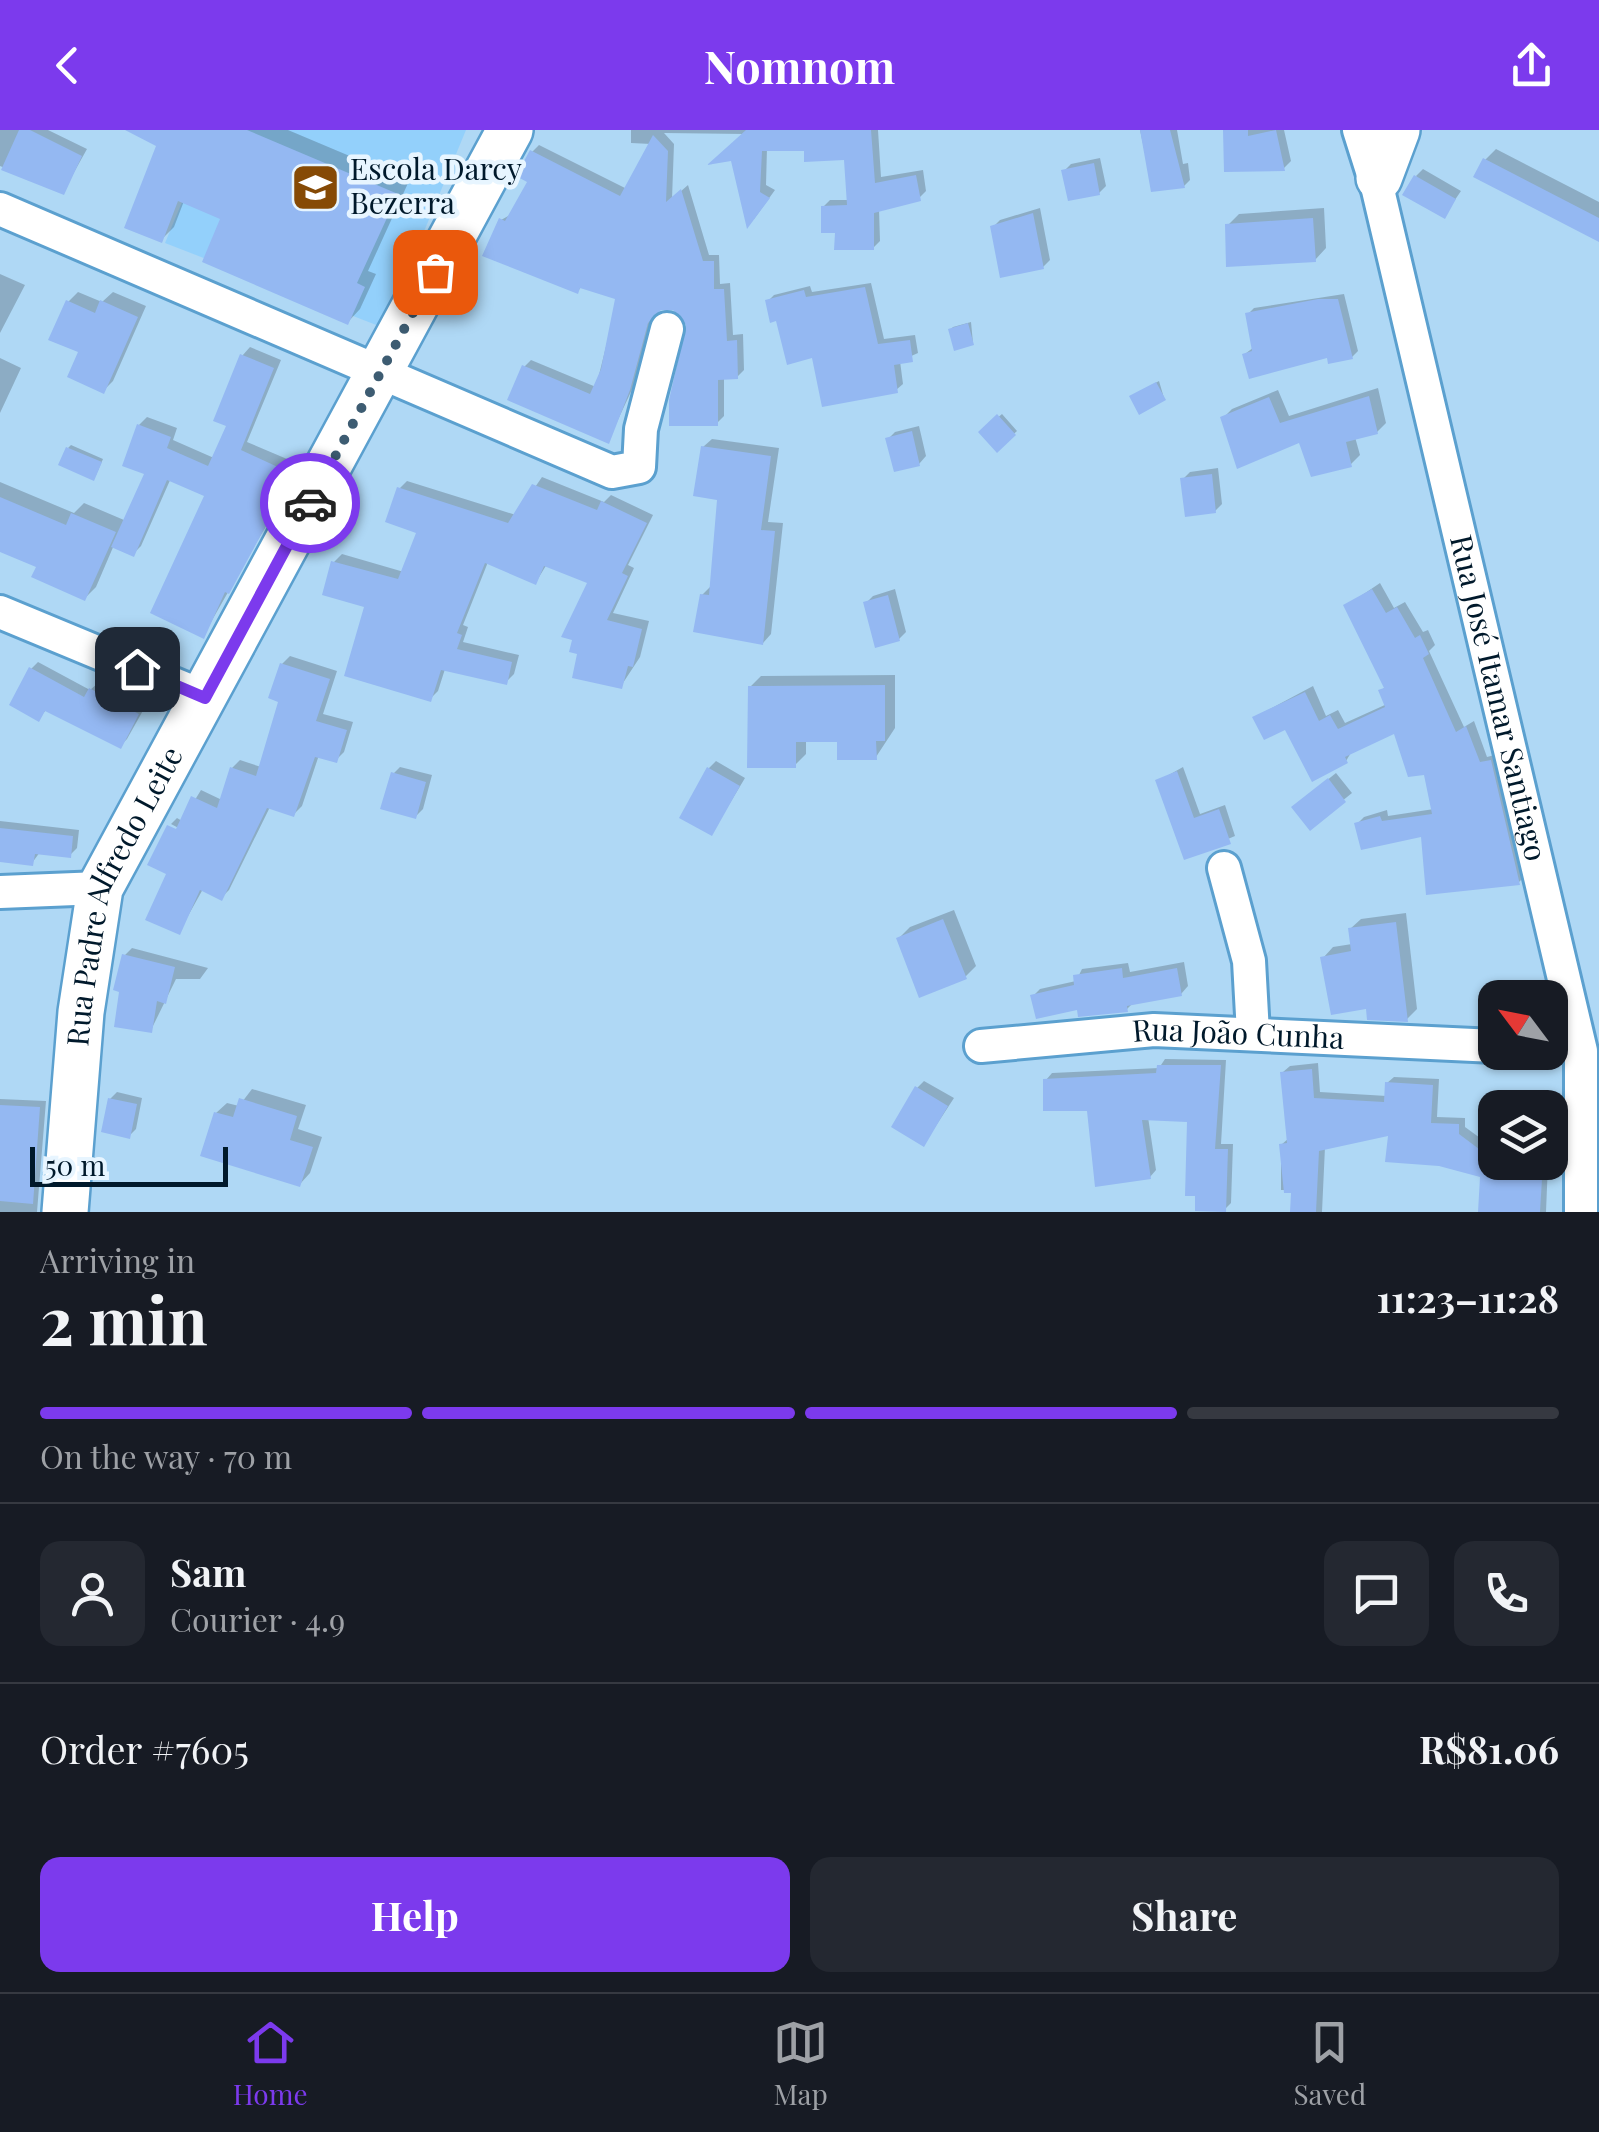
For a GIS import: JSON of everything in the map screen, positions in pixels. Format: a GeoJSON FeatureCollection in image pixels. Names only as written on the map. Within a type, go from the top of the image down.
{"type":"FeatureCollection","features":[{"type":"Feature","properties":{"kind":"street","name":"Rua Padre Alfredo Leite"},"geometry":{"type":"LineString","coordinates":[[65,1212],[81,1012],[100,888],[510,130]]}},
{"type":"Feature","properties":{"kind":"street","name":"Rua José Itamar Santiago"},"geometry":{"type":"LineString","coordinates":[[1359,130],[1378,184],[1577,1051],[1580,1212]]}},
{"type":"Feature","properties":{"kind":"street","name":"Rua José Itamar Santiago"},"geometry":{"type":"LineString","coordinates":[[1378,184],[1384,130]]}},
{"type":"Feature","properties":{"kind":"street"},"geometry":{"type":"LineString","coordinates":[[1378,184],[1397,130]]}},
{"type":"Feature","properties":{"kind":"street"},"geometry":{"type":"LineString","coordinates":[[0,209],[612,472],[639,467],[641,429],[667,329]]}},
{"type":"Feature","properties":{"kind":"street"},"geometry":{"type":"LineString","coordinates":[[0,612],[205,698]]}},
{"type":"Feature","properties":{"kind":"street"},"geometry":{"type":"LineString","coordinates":[[1224,868],[1249,961],[1253,1033]]}},
{"type":"Feature","properties":{"kind":"street"},"geometry":{"type":"LineString","coordinates":[[0,892],[100,888]]}},
{"type":"Feature","properties":{"kind":"street","name":"Rua João Cunha"},"geometry":{"type":"LineString","coordinates":[[981,1046],[1154,1030],[1478,1045]]}},
{"type":"Feature","properties":{"kind":"shaded area","name":"Escola Darcy Bezerra"},"geometry":{"type":"Polygon","coordinates":[[[212,130],[466,130],[384,328],[165,243],[212,130]]]}},
{"type":"Feature","properties":{"kind":"building"},"geometry":{"type":"Polygon","coordinates":[[[19,130],[30,130],[82,156],[64,195],[1,170],[19,130]]]}},
{"type":"Feature","properties":{"kind":"building","name":"Escola Darcy Bezerra"},"geometry":{"type":"Polygon","coordinates":[[[125,130],[247,130],[398,194],[357,283],[365,287],[348,325],[202,262],[220,219],[178,201],[162,243],[124,228],[156,146],[125,130]]]}},
{"type":"Feature","properties":{"kind":"building"},"geometry":{"type":"Polygon","coordinates":[[[746,130],[871,130],[875,183],[916,175],[921,201],[874,213],[874,250],[834,250],[835,233],[821,233],[821,206],[847,205],[844,160],[804,162],[804,151],[762,151],[760,192],[770,198],[747,229],[731,161],[707,165],[746,130]]]}},
{"type":"Feature","properties":{"kind":"building"},"geometry":{"type":"Polygon","coordinates":[[[1140,130],[1170,130],[1185,188],[1151,192],[1140,130]]]}},
{"type":"Feature","properties":{"kind":"building"},"geometry":{"type":"Polygon","coordinates":[[[1223,130],[1248,130],[1248,136],[1276,130],[1285,171],[1224,172],[1223,130]]]}},
{"type":"Feature","properties":{"kind":"building"},"geometry":{"type":"Polygon","coordinates":[[[653,135],[668,151],[666,202],[681,189],[703,261],[714,261],[714,289],[724,289],[727,341],[737,340],[738,379],[718,380],[718,426],[669,426],[669,400],[686,325],[673,310],[661,310],[648,323],[630,390],[609,444],[507,400],[522,365],[590,394],[601,369],[615,299],[580,288],[578,294],[482,256],[499,218],[505,221],[527,182],[516,176],[530,150],[620,196],[653,135]]]}},
{"type":"Feature","properties":{"kind":"building"},"geometry":{"type":"Polygon","coordinates":[[[1483,158],[1599,218],[1599,242],[1473,177],[1483,158]]]}},
{"type":"Feature","properties":{"kind":"building"},"geometry":{"type":"Polygon","coordinates":[[[1094,163],[1100,195],[1068,201],[1061,170],[1094,163]]]}},
{"type":"Feature","properties":{"kind":"building"},"geometry":{"type":"Polygon","coordinates":[[[1414,175],[1456,199],[1445,219],[1402,195],[1414,175]]]}},
{"type":"Feature","properties":{"kind":"building"},"geometry":{"type":"Polygon","coordinates":[[[1033,213],[1044,269],[1000,278],[990,226],[1033,213]]]}},
{"type":"Feature","properties":{"kind":"building"},"geometry":{"type":"Polygon","coordinates":[[[1313,218],[1316,262],[1226,267],[1225,224],[1313,218]]]}},
{"type":"Feature","properties":{"kind":"building"},"geometry":{"type":"Polygon","coordinates":[[[865,287],[878,344],[910,340],[913,362],[894,365],[898,393],[822,407],[812,358],[787,365],[776,321],[770,323],[765,300],[804,290],[806,297],[865,287]]]}},
{"type":"Feature","properties":{"kind":"building"},"geometry":{"type":"Polygon","coordinates":[[[1338,299],[1353,359],[1328,364],[1327,358],[1249,379],[1242,354],[1252,351],[1245,313],[1338,299]]]}},
{"type":"Feature","properties":{"kind":"building"},"geometry":{"type":"Polygon","coordinates":[[[66,300],[95,313],[100,300],[138,317],[104,394],[67,377],[78,352],[48,340],[66,300]]]}},
{"type":"Feature","properties":{"kind":"building"},"geometry":{"type":"Polygon","coordinates":[[[968,323],[974,345],[954,351],[948,329],[968,323]]]}},
{"type":"Feature","properties":{"kind":"building"},"geometry":{"type":"Polygon","coordinates":[[[240,354],[274,368],[241,450],[280,468],[269,493],[281,498],[229,594],[225,592],[204,639],[150,613],[204,496],[167,480],[134,557],[111,547],[144,474],[122,466],[137,424],[171,437],[167,448],[208,466],[226,426],[213,421],[240,354]]]}},
{"type":"Feature","properties":{"kind":"building"},"geometry":{"type":"Polygon","coordinates":[[[1156,382],[1166,400],[1139,415],[1129,396],[1156,382]]]}},
{"type":"Feature","properties":{"kind":"building"},"geometry":{"type":"Polygon","coordinates":[[[1369,396],[1378,434],[1346,442],[1352,467],[1311,477],[1299,443],[1237,469],[1220,417],[1269,397],[1280,423],[1369,396]]]}},
{"type":"Feature","properties":{"kind":"building"},"geometry":{"type":"Polygon","coordinates":[[[997,414],[1016,435],[997,453],[978,432],[997,414]]]}},
{"type":"Feature","properties":{"kind":"building"},"geometry":{"type":"Polygon","coordinates":[[[912,431],[920,466],[894,472],[885,438],[912,431]]]}},
{"type":"Feature","properties":{"kind":"building"},"geometry":{"type":"Polygon","coordinates":[[[701,446],[771,456],[761,530],[775,531],[763,645],[693,632],[700,594],[709,595],[717,500],[693,496],[701,446]]]}},
{"type":"Feature","properties":{"kind":"building"},"geometry":{"type":"Polygon","coordinates":[[[66,447],[102,462],[94,481],[58,465],[66,447]]]}},
{"type":"Feature","properties":{"kind":"building"},"geometry":{"type":"Polygon","coordinates":[[[1212,474],[1216,513],[1185,517],[1180,478],[1212,474]]]}},
{"type":"Feature","properties":{"kind":"building"},"geometry":{"type":"Polygon","coordinates":[[[532,484],[597,510],[601,501],[647,523],[622,573],[628,576],[607,620],[642,629],[633,667],[628,666],[622,689],[572,678],[577,654],[569,652],[572,640],[561,637],[587,583],[544,566],[536,585],[485,563],[457,633],[462,635],[457,649],[512,662],[507,685],[441,670],[431,702],[344,676],[364,607],[322,595],[331,561],[398,579],[416,533],[385,522],[397,487],[508,523],[532,484]]]}},
{"type":"Feature","properties":{"kind":"building"},"geometry":{"type":"Polygon","coordinates":[[[0,497],[66,525],[71,513],[116,532],[85,601],[31,577],[36,567],[0,552],[0,497]]]}},
{"type":"Feature","properties":{"kind":"building"},"geometry":{"type":"Polygon","coordinates":[[[1372,589],[1386,613],[1397,607],[1415,638],[1420,635],[1429,654],[1423,658],[1456,732],[1466,726],[1480,762],[1491,760],[1520,885],[1426,895],[1421,837],[1361,850],[1354,823],[1380,816],[1382,821],[1432,814],[1424,775],[1408,777],[1394,734],[1345,757],[1348,763],[1312,782],[1285,730],[1264,740],[1252,717],[1305,692],[1319,721],[1330,715],[1338,729],[1385,707],[1378,690],[1384,688],[1343,605],[1372,589]]]}},
{"type":"Feature","properties":{"kind":"building"},"geometry":{"type":"Polygon","coordinates":[[[888,595],[900,641],[875,648],[863,602],[888,595]]]}},
{"type":"Feature","properties":{"kind":"building"},"geometry":{"type":"Polygon","coordinates":[[[280,663],[330,679],[316,721],[347,730],[337,763],[315,757],[294,817],[267,808],[222,901],[200,890],[180,935],[145,920],[166,874],[147,865],[167,825],[176,829],[191,796],[217,808],[230,767],[256,776],[278,702],[268,698],[280,663]]]}},
{"type":"Feature","properties":{"kind":"building"},"geometry":{"type":"Polygon","coordinates":[[[29,667],[84,697],[89,688],[139,714],[121,749],[45,711],[39,722],[9,705],[29,667]]]}},
{"type":"Feature","properties":{"kind":"building"},"geometry":{"type":"Polygon","coordinates":[[[885,685],[885,741],[876,741],[877,760],[837,760],[837,742],[796,742],[796,768],[747,768],[748,686],[885,685]]]}},
{"type":"Feature","properties":{"kind":"building"},"geometry":{"type":"Polygon","coordinates":[[[707,767],[740,786],[712,836],[679,818],[707,767]]]}},
{"type":"Feature","properties":{"kind":"building"},"geometry":{"type":"Polygon","coordinates":[[[1177,771],[1194,818],[1219,809],[1231,844],[1184,860],[1155,780],[1177,771]]]}},
{"type":"Feature","properties":{"kind":"building"},"geometry":{"type":"Polygon","coordinates":[[[391,772],[426,782],[416,819],[380,809],[391,772]]]}},
{"type":"Feature","properties":{"kind":"building"},"geometry":{"type":"Polygon","coordinates":[[[1328,778],[1346,802],[1310,831],[1291,807],[1328,778]]]}},
{"type":"Feature","properties":{"kind":"building"},"geometry":{"type":"Polygon","coordinates":[[[0,828],[73,836],[71,858],[35,854],[33,866],[0,862],[0,828]]]}},
{"type":"Feature","properties":{"kind":"building"},"geometry":{"type":"Polygon","coordinates":[[[943,919],[967,979],[919,998],[896,938],[943,919]]]}},
{"type":"Feature","properties":{"kind":"building"},"geometry":{"type":"Polygon","coordinates":[[[1396,922],[1408,1022],[1367,1020],[1366,1009],[1331,1015],[1320,957],[1351,951],[1348,928],[1396,922]]]}},
{"type":"Feature","properties":{"kind":"building"},"geometry":{"type":"Polygon","coordinates":[[[122,954],[175,967],[166,1004],[157,1001],[152,1033],[114,1027],[119,992],[113,990],[122,954]]]}},
{"type":"Feature","properties":{"kind":"building"},"geometry":{"type":"Polygon","coordinates":[[[1122,968],[1123,978],[1177,968],[1182,996],[1127,1006],[1128,1012],[1078,1017],[1077,1010],[1036,1019],[1030,995],[1074,985],[1073,975],[1122,968]]]}},
{"type":"Feature","properties":{"kind":"building"},"geometry":{"type":"Polygon","coordinates":[[[1157,1065],[1221,1065],[1215,1149],[1228,1149],[1226,1212],[1195,1211],[1195,1196],[1185,1196],[1187,1122],[1142,1120],[1151,1179],[1095,1187],[1087,1111],[1043,1111],[1043,1079],[1156,1073],[1157,1065]]]}},
{"type":"Feature","properties":{"kind":"building"},"geometry":{"type":"Polygon","coordinates":[[[1312,1069],[1314,1098],[1384,1102],[1385,1082],[1433,1085],[1431,1123],[1459,1124],[1459,1134],[1478,1148],[1478,1176],[1439,1166],[1385,1162],[1388,1136],[1319,1151],[1316,1212],[1290,1212],[1291,1193],[1284,1193],[1279,1144],[1287,1143],[1280,1072],[1312,1069]]]}},
{"type":"Feature","properties":{"kind":"building"},"geometry":{"type":"Polygon","coordinates":[[[915,1086],[948,1106],[924,1147],[891,1127],[915,1086]]]}},
{"type":"Feature","properties":{"kind":"building"},"geometry":{"type":"Polygon","coordinates":[[[108,1098],[137,1104],[130,1139],[101,1132],[108,1098]]]}},
{"type":"Feature","properties":{"kind":"building"},"geometry":{"type":"Polygon","coordinates":[[[239,1098],[297,1116],[290,1140],[313,1147],[300,1187],[200,1156],[214,1112],[233,1117],[239,1098]]]}},
{"type":"Feature","properties":{"kind":"building"},"geometry":{"type":"Polygon","coordinates":[[[0,1105],[40,1107],[33,1204],[0,1201],[0,1105]]]}},
{"type":"Feature","properties":{"kind":"building"},"geometry":{"type":"Polygon","coordinates":[[[1480,1180],[1542,1180],[1540,1212],[1478,1212],[1480,1180]]]}},
{"type":"Feature","properties":{"kind":"way so far"},"geometry":{"type":"LineString","coordinates":[[310,503],[435,272]]}},
{"type":"Feature","properties":{"kind":"place","name":"Escola Darcy Bezerra"},"geometry":{"type":"Point","coordinates":[315,187]}},
{"type":"Feature","properties":{"kind":"route"},"geometry":{"type":"LineString","coordinates":[[137,669],[205,698],[310,503]]}}]}
